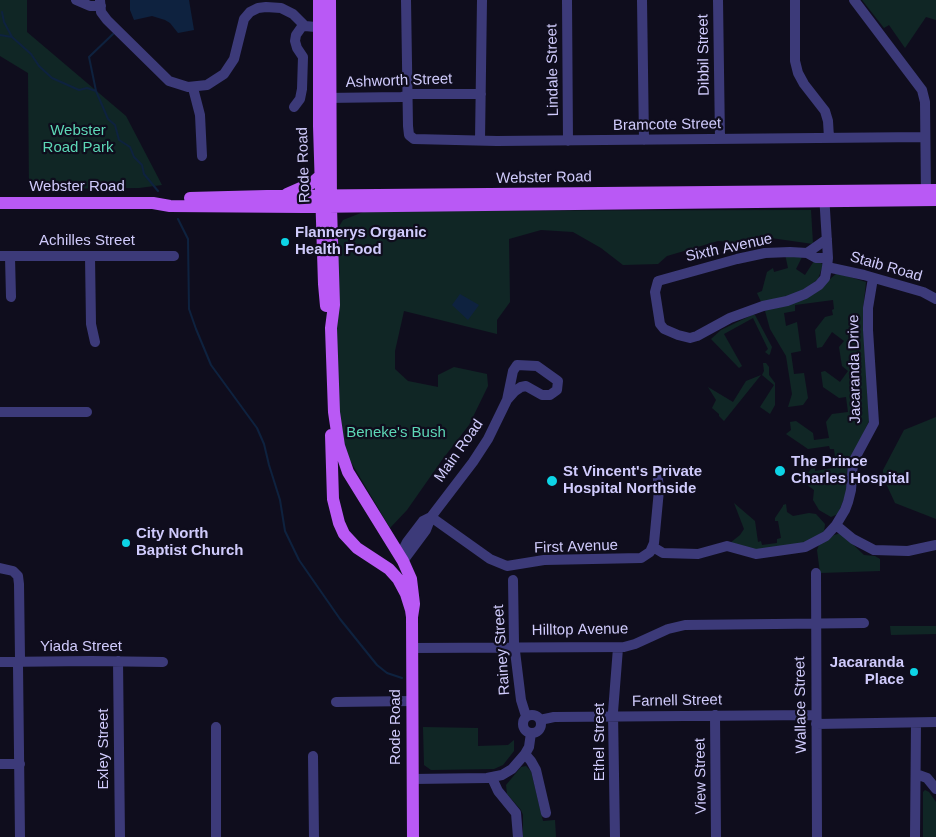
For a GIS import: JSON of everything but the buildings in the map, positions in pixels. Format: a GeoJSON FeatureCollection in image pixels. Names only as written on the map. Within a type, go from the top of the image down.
{"type":"FeatureCollection","features":[{"type":"Feature","properties":{"kind":"main road","name":"Rode Road"},"geometry":{"type":"LineString","coordinates":[[319,0],[324,28],[327,224],[324,284],[326,307],[331,328],[334,412],[339,446],[348,472],[400,559],[411,579],[414,591],[412,618],[413,837]]}},
{"type":"Feature","properties":{"kind":"main road","name":"Rode Road"},"geometry":{"type":"LineString","coordinates":[[324,28],[330,0]]}},
{"type":"Feature","properties":{"kind":"main road","name":"Rode Road"},"geometry":{"type":"LineString","coordinates":[[324,98],[320,176],[326,202]]}},
{"type":"Feature","properties":{"kind":"main road"},"geometry":{"type":"LineString","coordinates":[[283,196],[312,183],[320,176]]}},
{"type":"Feature","properties":{"kind":"main road","name":"Webster Road"},"geometry":{"type":"LineString","coordinates":[[0,202],[153,203],[170,206],[305,207],[326,202],[931,195]]}},
{"type":"Feature","properties":{"kind":"main road","name":"Webster Road"},"geometry":{"type":"LineString","coordinates":[[153,203],[169,199],[283,196],[350,206],[824,196]]}},
{"type":"Feature","properties":{"kind":"main road"},"geometry":{"type":"LineString","coordinates":[[305,207],[327,224],[350,206]]}},
{"type":"Feature","properties":{"kind":"main road","name":"Rode Road"},"geometry":{"type":"LineString","coordinates":[[334,412],[331,433],[336,515],[344,534],[357,548],[395,575],[402,584],[408,597],[412,618]]}},
{"type":"Feature","properties":{"kind":"main road"},"geometry":{"type":"LineString","coordinates":[[373,559],[388,563],[400,559],[408,597]]}},
{"type":"Feature","properties":{"kind":"street"},"geometry":{"type":"LineString","coordinates":[[76,0],[88,6],[100,3],[104,18],[165,78],[176,84],[193,88],[207,86],[224,74],[234,59],[244,20],[254,10],[270,3],[293,14],[303,25],[324,28]]}},
{"type":"Feature","properties":{"kind":"street"},"geometry":{"type":"LineString","coordinates":[[406,0],[407,96]]}},
{"type":"Feature","properties":{"kind":"street"},"geometry":{"type":"LineString","coordinates":[[480,140],[482,0]]}},
{"type":"Feature","properties":{"kind":"street","name":"Lindale Street"},"geometry":{"type":"LineString","coordinates":[[567,0],[568,141]]}},
{"type":"Feature","properties":{"kind":"street"},"geometry":{"type":"LineString","coordinates":[[642,0],[644,140]]}},
{"type":"Feature","properties":{"kind":"street","name":"Dibbil Street"},"geometry":{"type":"LineString","coordinates":[[718,0],[720,139]]}},
{"type":"Feature","properties":{"kind":"street"},"geometry":{"type":"LineString","coordinates":[[795,0],[795,61],[798,73],[804,84],[825,111],[828,121],[829,138]]}},
{"type":"Feature","properties":{"kind":"street"},"geometry":{"type":"LineString","coordinates":[[854,0],[920,85],[925,102],[925,137],[931,195]]}},
{"type":"Feature","properties":{"kind":"street"},"geometry":{"type":"LineString","coordinates":[[294,107],[300,100],[302,90],[303,56],[297,48],[295,41],[296,35],[303,25]]}},
{"type":"Feature","properties":{"kind":"street"},"geometry":{"type":"LineString","coordinates":[[193,88],[200,115],[202,156]]}},
{"type":"Feature","properties":{"kind":"street","name":"Ashworth Street"},"geometry":{"type":"LineString","coordinates":[[324,98],[402,97],[411,94],[481,94]]}},
{"type":"Feature","properties":{"kind":"street","name":"Bramcote Street"},"geometry":{"type":"LineString","coordinates":[[407,96],[408,130],[410,137],[417,139],[568,141],[925,137]]}},
{"type":"Feature","properties":{"kind":"street"},"geometry":{"type":"LineString","coordinates":[[824,196],[828,262]]}},
{"type":"Feature","properties":{"kind":"street"},"geometry":{"type":"LineString","coordinates":[[807,253],[827,239]]}},
{"type":"Feature","properties":{"kind":"street","name":"Sixth Avenue"},"geometry":{"type":"LineString","coordinates":[[765,253],[807,253],[828,262],[825,278],[819,285],[805,294],[787,302],[757,308],[730,318],[690,338],[671,332],[660,324],[655,292],[658,281],[765,253]]}},
{"type":"Feature","properties":{"kind":"street"},"geometry":{"type":"LineString","coordinates":[[5,256],[11,297]]}},
{"type":"Feature","properties":{"kind":"street","name":"Achilles Street"},"geometry":{"type":"LineString","coordinates":[[5,256],[174,256]]}},
{"type":"Feature","properties":{"kind":"street"},"geometry":{"type":"LineString","coordinates":[[90,256],[91,324],[95,342]]}},
{"type":"Feature","properties":{"kind":"street","name":"Staib Road"},"geometry":{"type":"LineString","coordinates":[[828,262],[873,278],[923,292],[936,300]]}},
{"type":"Feature","properties":{"kind":"street","name":"Jacaranda Drive"},"geometry":{"type":"LineString","coordinates":[[653,548],[663,553],[698,554],[727,546],[756,554],[805,547],[826,536],[836,525],[848,502],[853,462],[874,422],[868,330],[868,308],[873,278]]}},
{"type":"Feature","properties":{"kind":"street","name":"Main Road"},"geometry":{"type":"LineString","coordinates":[[400,559],[426,530],[430,517],[488,440],[507,400],[515,390],[522,386],[530,387],[544,395],[552,395],[558,388],[558,381],[537,366],[517,365],[513,371],[507,400]]}},
{"type":"Feature","properties":{"kind":"street"},"geometry":{"type":"LineString","coordinates":[[0,412],[87,412]]}},
{"type":"Feature","properties":{"kind":"street"},"geometry":{"type":"LineString","coordinates":[[653,548],[660,490],[657,469]]}},
{"type":"Feature","properties":{"kind":"street","name":"Main Road"},"geometry":{"type":"LineString","coordinates":[[400,559],[409,539],[423,521],[430,517]]}},
{"type":"Feature","properties":{"kind":"street","name":"First Avenue"},"geometry":{"type":"LineString","coordinates":[[430,517],[490,559],[507,566],[544,560],[633,560],[646,556],[653,548]]}},
{"type":"Feature","properties":{"kind":"street"},"geometry":{"type":"LineString","coordinates":[[836,525],[853,539],[874,550],[908,551],[936,545]]}},
{"type":"Feature","properties":{"kind":"street"},"geometry":{"type":"LineString","coordinates":[[390,541],[401,542],[409,539]]}},
{"type":"Feature","properties":{"kind":"street"},"geometry":{"type":"LineString","coordinates":[[0,568],[13,571],[19,580],[20,837]]}},
{"type":"Feature","properties":{"kind":"street","name":"Wallace Street"},"geometry":{"type":"LineString","coordinates":[[816,573],[817,837]]}},
{"type":"Feature","properties":{"kind":"street","name":"Rainey Street"},"geometry":{"type":"LineString","coordinates":[[513,580],[515,647],[521,700],[526,716]]}},
{"type":"Feature","properties":{"kind":"street","name":"Hilltop Avenue"},"geometry":{"type":"LineString","coordinates":[[412,648],[618,648],[632,646],[668,629],[686,625],[864,623]]}},
{"type":"Feature","properties":{"kind":"street","name":"Ethel Street"},"geometry":{"type":"LineString","coordinates":[[615,837],[614,716],[618,648]]}},
{"type":"Feature","properties":{"kind":"street","name":"Exley Street"},"geometry":{"type":"LineString","coordinates":[[118,661],[120,837]]}},
{"type":"Feature","properties":{"kind":"street","name":"Yiada Street"},"geometry":{"type":"LineString","coordinates":[[0,662],[163,662]]}},
{"type":"Feature","properties":{"kind":"street"},"geometry":{"type":"LineString","coordinates":[[336,702],[412,701]]}},
{"type":"Feature","properties":{"kind":"street"},"geometry":{"type":"LineString","coordinates":[[534,715],[540,720],[539,729],[531,733],[524,728],[523,722],[526,716],[534,715]]}},
{"type":"Feature","properties":{"kind":"street","name":"Farnell Street"},"geometry":{"type":"LineString","coordinates":[[540,720],[554,717],[715,715],[916,723],[936,722]]}},
{"type":"Feature","properties":{"kind":"street","name":"View Street"},"geometry":{"type":"LineString","coordinates":[[715,715],[716,837]]}},
{"type":"Feature","properties":{"kind":"street"},"geometry":{"type":"LineString","coordinates":[[915,837],[916,723]]}},
{"type":"Feature","properties":{"kind":"street"},"geometry":{"type":"LineString","coordinates":[[216,727],[216,837]]}},
{"type":"Feature","properties":{"kind":"street"},"geometry":{"type":"LineString","coordinates":[[413,779],[492,778],[510,771],[526,754],[531,733]]}},
{"type":"Feature","properties":{"kind":"street"},"geometry":{"type":"LineString","coordinates":[[526,754],[534,764],[546,813]]}},
{"type":"Feature","properties":{"kind":"street"},"geometry":{"type":"LineString","coordinates":[[314,756],[314,837]]}},
{"type":"Feature","properties":{"kind":"street"},"geometry":{"type":"LineString","coordinates":[[0,764],[20,764]]}},
{"type":"Feature","properties":{"kind":"street"},"geometry":{"type":"LineString","coordinates":[[916,774],[927,778],[936,789]]}},
{"type":"Feature","properties":{"kind":"street"},"geometry":{"type":"LineString","coordinates":[[492,778],[498,791],[516,813],[518,837]]}},
{"type":"Feature","properties":{"kind":"green space","name":"Webster Road Park"},"geometry":{"type":"Polygon","coordinates":[[[0,0],[27,0],[27,32],[126,116],[162,185],[139,188],[29,189],[28,73],[0,56],[0,0]]]}},
{"type":"Feature","properties":{"kind":"green space"},"geometry":{"type":"Polygon","coordinates":[[[862,0],[936,0],[936,20],[926,17],[905,48],[889,25],[884,28],[862,0]]]}},
{"type":"Feature","properties":{"kind":"green space","name":"Beneke's Bush"},"geometry":{"type":"Polygon","coordinates":[[[811,210],[813,244],[771,238],[743,243],[718,241],[667,256],[658,264],[623,265],[601,248],[573,232],[541,230],[509,239],[510,302],[497,320],[497,334],[404,311],[395,351],[395,369],[408,381],[438,387],[438,375],[454,367],[487,374],[488,386],[469,425],[407,510],[390,528],[345,452],[336,401],[335,233],[343,220],[366,211],[811,210]]]}},
{"type":"Feature","properties":{"kind":"green space"},"geometry":{"type":"Polygon","coordinates":[[[785,254],[802,257],[796,269],[805,275],[814,261],[818,260],[823,265],[818,279],[807,288],[786,298],[762,304],[757,293],[762,291],[767,272],[773,268],[774,272],[788,268],[785,254]]]}},
{"type":"Feature","properties":{"kind":"green space"},"geometry":{"type":"Polygon","coordinates":[[[837,273],[866,282],[863,310],[869,421],[847,469],[846,493],[838,514],[831,517],[819,510],[813,500],[814,490],[802,481],[811,469],[815,468],[815,471],[833,468],[832,465],[836,464],[834,449],[830,449],[829,446],[808,449],[786,434],[791,430],[790,422],[796,421],[813,433],[814,440],[829,438],[826,422],[832,414],[848,412],[846,397],[839,398],[823,387],[821,372],[825,371],[840,382],[848,371],[842,366],[839,347],[844,341],[832,332],[822,347],[817,348],[815,330],[825,317],[833,315],[833,300],[795,305],[795,311],[784,313],[786,326],[797,322],[801,351],[791,353],[794,374],[804,373],[808,398],[803,405],[788,407],[792,394],[786,356],[770,329],[765,311],[823,285],[837,273]]]}},
{"type":"Feature","properties":{"kind":"green space"},"geometry":{"type":"Polygon","coordinates":[[[755,315],[772,347],[769,355],[765,352],[768,349],[753,318],[724,334],[742,366],[739,368],[711,339],[721,330],[755,315]]]}},
{"type":"Feature","properties":{"kind":"green space"},"geometry":{"type":"Polygon","coordinates":[[[763,363],[766,363],[769,367],[769,375],[775,383],[775,405],[770,414],[760,407],[774,385],[762,375],[764,371],[763,363]]]}},
{"type":"Feature","properties":{"kind":"green space"},"geometry":{"type":"Polygon","coordinates":[[[761,375],[724,421],[712,408],[716,400],[708,387],[733,402],[746,381],[761,375]]]}},
{"type":"Feature","properties":{"kind":"green space"},"geometry":{"type":"Polygon","coordinates":[[[936,417],[936,519],[895,503],[883,477],[883,470],[904,430],[936,417]]]}},
{"type":"Feature","properties":{"kind":"green space"},"geometry":{"type":"Polygon","coordinates":[[[734,503],[755,521],[758,542],[761,541],[762,545],[777,543],[777,539],[781,538],[778,521],[775,521],[775,518],[783,505],[786,504],[787,512],[793,516],[809,513],[816,514],[825,524],[824,532],[801,545],[755,551],[730,543],[744,529],[734,503]]]}},
{"type":"Feature","properties":{"kind":"green space"},"geometry":{"type":"Polygon","coordinates":[[[841,533],[864,555],[875,556],[880,559],[880,571],[820,573],[817,550],[819,545],[834,535],[841,533]]]}},
{"type":"Feature","properties":{"kind":"green space"},"geometry":{"type":"Polygon","coordinates":[[[890,626],[936,626],[936,634],[891,635],[890,626]]]}},
{"type":"Feature","properties":{"kind":"green space"},"geometry":{"type":"Polygon","coordinates":[[[423,727],[478,728],[478,746],[508,745],[514,740],[514,751],[503,765],[494,769],[431,770],[424,765],[423,727]]]}},
{"type":"Feature","properties":{"kind":"green space"},"geometry":{"type":"Polygon","coordinates":[[[526,766],[531,771],[543,821],[555,820],[556,837],[523,837],[523,815],[507,794],[506,785],[521,767],[526,766]]]}},
{"type":"Feature","properties":{"kind":"green space"},"geometry":{"type":"Polygon","coordinates":[[[925,790],[929,792],[936,802],[936,837],[923,837],[923,792],[925,790]]]}},
{"type":"Feature","properties":{"kind":"water"},"geometry":{"type":"Polygon","coordinates":[[[130,0],[189,0],[194,30],[178,33],[170,23],[152,16],[134,20],[130,10],[130,0]]]}},
{"type":"Feature","properties":{"kind":"water"},"geometry":{"type":"Polygon","coordinates":[[[460,294],[479,305],[468,320],[452,305],[460,294]]]}},
{"type":"Feature","properties":{"kind":"waterway"},"geometry":{"type":"LineString","coordinates":[[2,12],[4,22],[12,37],[31,54],[39,66],[52,78],[79,90],[87,88],[96,91],[108,119],[115,125],[119,140],[130,147],[134,157],[142,165],[144,174],[158,191]]}},
{"type":"Feature","properties":{"kind":"waterway"},"geometry":{"type":"LineString","coordinates":[[96,91],[89,57],[113,34]]}},
{"type":"Feature","properties":{"kind":"waterway"},"geometry":{"type":"LineString","coordinates":[[0,35],[12,37]]}},
{"type":"Feature","properties":{"kind":"waterway"},"geometry":{"type":"LineString","coordinates":[[178,219],[188,239],[189,309],[196,329],[211,365],[257,428],[264,444],[280,500],[285,531],[299,560],[340,619],[377,665],[387,673],[402,678]]}},
{"type":"Feature","properties":{"kind":"place","name":"Flannerys Organic Health Food"},"geometry":{"type":"Point","coordinates":[285,242]}},
{"type":"Feature","properties":{"kind":"place","name":"The Prince Charles Hospital"},"geometry":{"type":"Point","coordinates":[780,471]}},
{"type":"Feature","properties":{"kind":"place","name":"St Vincent's Private Hospital Northside"},"geometry":{"type":"Point","coordinates":[552,481]}},
{"type":"Feature","properties":{"kind":"place","name":"City North Baptist Church"},"geometry":{"type":"Point","coordinates":[126,543]}},
{"type":"Feature","properties":{"kind":"place","name":"Jacaranda Place"},"geometry":{"type":"Point","coordinates":[914,672]}}]}
